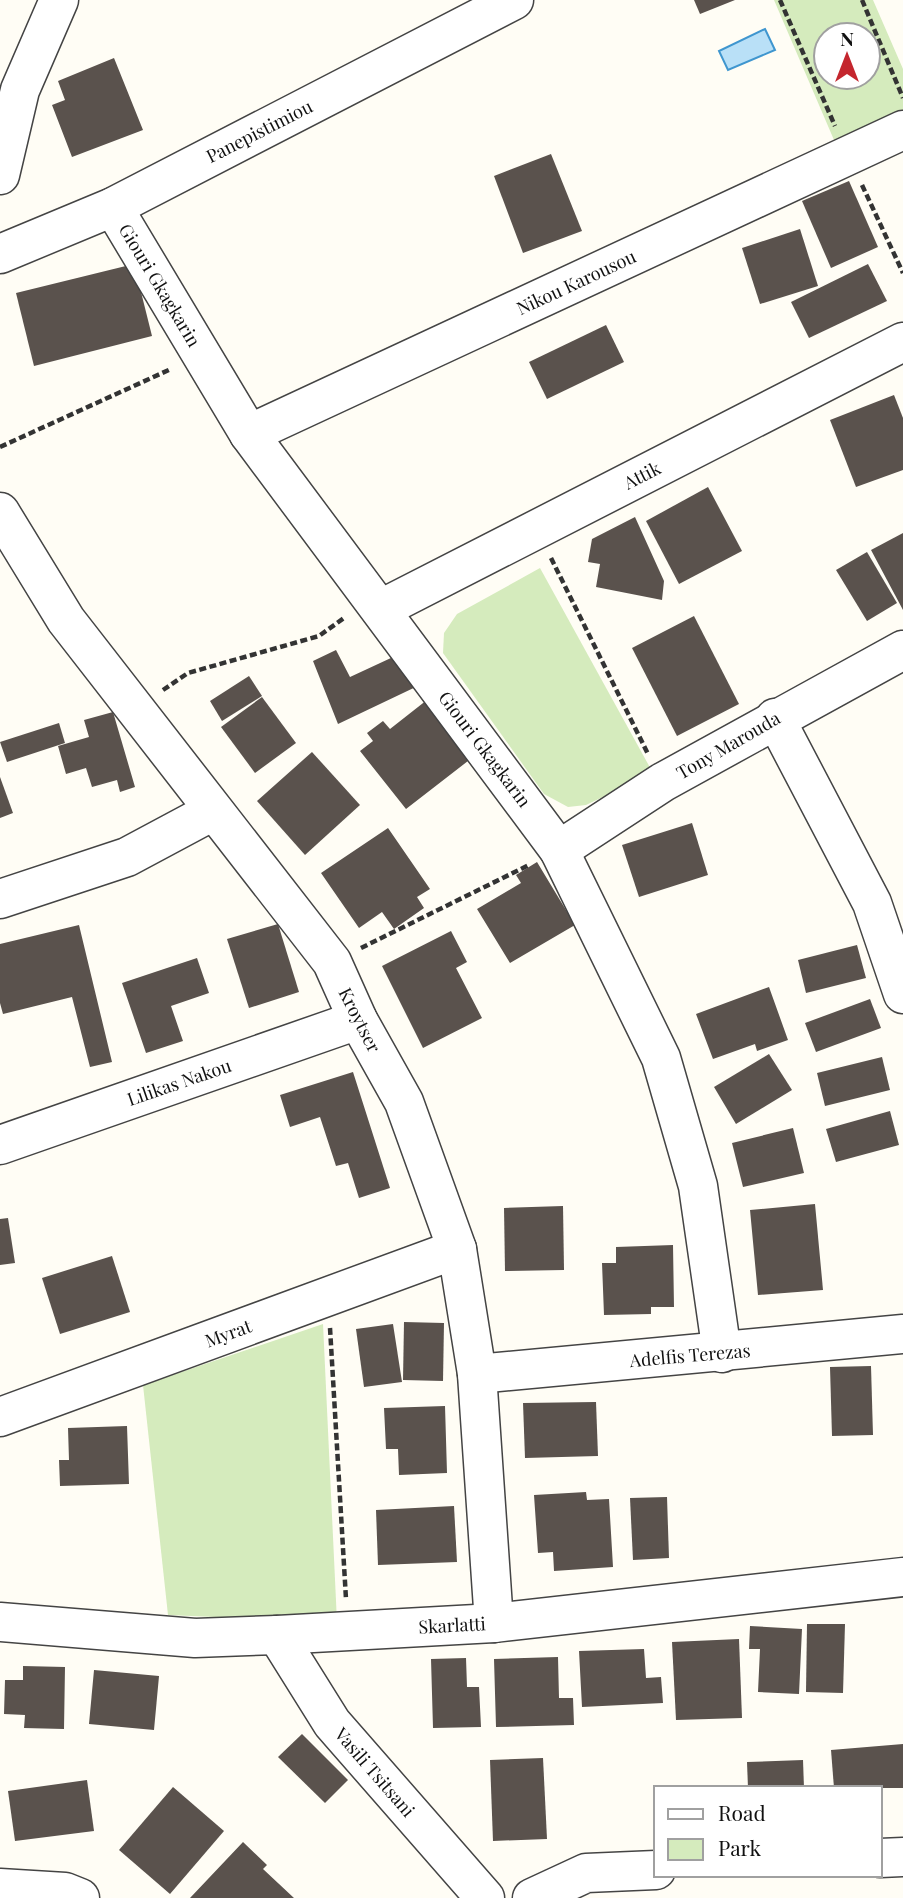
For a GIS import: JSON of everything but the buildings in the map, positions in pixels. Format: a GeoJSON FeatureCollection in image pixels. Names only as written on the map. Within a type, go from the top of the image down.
{"type":"FeatureCollection","features":[{"type":"Feature","properties":{"kind":"street"},"geometry":{"type":"LineString","coordinates":[[0,176],[20,90],[59,0]]}},
{"type":"Feature","properties":{"kind":"street","name":"Panepistimiou"},"geometry":{"type":"LineString","coordinates":[[0,254],[113,207],[513,0]]}},
{"type":"Feature","properties":{"kind":"street","name":"Nikou Karousou"},"geometry":{"type":"LineString","coordinates":[[249,434],[903,130]]}},
{"type":"Feature","properties":{"kind":"street","name":"Giouri Gkagkarin"},"geometry":{"type":"LineString","coordinates":[[113,207],[249,434],[559,850],[661,1058],[698,1185],[722,1353]]}},
{"type":"Feature","properties":{"kind":"street","name":"Attik"},"geometry":{"type":"LineString","coordinates":[[376,604],[536,529],[903,342]]}},
{"type":"Feature","properties":{"kind":"street","name":"Kroytser"},"geometry":{"type":"LineString","coordinates":[[0,512],[66,620],[332,962],[358,1020],[404,1102],[457,1249],[477,1374],[494,1623]]}},
{"type":"Feature","properties":{"kind":"street","name":"Tony Marouda"},"geometry":{"type":"LineString","coordinates":[[559,850],[663,782],[775,718],[903,650]]}},
{"type":"Feature","properties":{"kind":"street"},"geometry":{"type":"LineString","coordinates":[[775,718],[872,903],[903,994]]}},
{"type":"Feature","properties":{"kind":"street"},"geometry":{"type":"LineString","coordinates":[[0,899],[127,857],[213,811]]}},
{"type":"Feature","properties":{"kind":"street","name":"Lilikas Nakou"},"geometry":{"type":"LineString","coordinates":[[0,1145],[358,1020]]}},
{"type":"Feature","properties":{"kind":"street","name":"Myrat"},"geometry":{"type":"LineString","coordinates":[[0,1417],[457,1249]]}},
{"type":"Feature","properties":{"kind":"street","name":"Adelfis Terezas"},"geometry":{"type":"LineString","coordinates":[[477,1374],[903,1334]]}},
{"type":"Feature","properties":{"kind":"street","name":"Skarlatti"},"geometry":{"type":"LineString","coordinates":[[0,1622],[195,1638],[277,1635],[494,1623],[903,1577]]}},
{"type":"Feature","properties":{"kind":"street","name":"Vasili Tsitsani"},"geometry":{"type":"LineString","coordinates":[[277,1635],[332,1723],[485,1898]]}},
{"type":"Feature","properties":{"kind":"street"},"geometry":{"type":"LineString","coordinates":[[882,1858],[903,1857]]}},
{"type":"Feature","properties":{"kind":"street"},"geometry":{"type":"LineString","coordinates":[[531,1898],[586,1873],[654,1870]]}},
{"type":"Feature","properties":{"kind":"street"},"geometry":{"type":"LineString","coordinates":[[0,1888],[65,1892],[80,1898]]}},
{"type":"Feature","properties":{"kind":"path"},"geometry":{"type":"LineString","coordinates":[[862,0],[903,98]]}},
{"type":"Feature","properties":{"kind":"path"},"geometry":{"type":"LineString","coordinates":[[0,447],[202,355]]}},
{"type":"Feature","properties":{"kind":"path"},"geometry":{"type":"LineString","coordinates":[[536,529],[663,782]]}},
{"type":"Feature","properties":{"kind":"path"},"geometry":{"type":"LineString","coordinates":[[139,717],[166,686],[188,673],[319,636],[376,604]]}},
{"type":"Feature","properties":{"kind":"path"},"geometry":{"type":"LineString","coordinates":[[332,962],[559,850]]}},
{"type":"Feature","properties":{"kind":"path"},"geometry":{"type":"LineString","coordinates":[[328,1296],[347,1631]]}},
{"type":"Feature","properties":{"kind":"green space"},"geometry":{"type":"Polygon","coordinates":[[[774,0],[873,0],[903,69],[903,111],[834,140],[813,91],[882,91],[882,21],[812,21],[812,89],[774,0]]]}},
{"type":"Feature","properties":{"kind":"green space"},"geometry":{"type":"Polygon","coordinates":[[[540,568],[653,773],[586,805],[568,807],[544,794],[443,653],[444,633],[457,614],[540,568]]]}},
{"type":"Feature","properties":{"kind":"green space"},"geometry":{"type":"Polygon","coordinates":[[[323,1324],[337,1622],[168,1615],[143,1385],[323,1324]]]}},
{"type":"Feature","properties":{"kind":"water"},"geometry":{"type":"Polygon","coordinates":[[[765,29],[775,50],[728,70],[719,51],[765,29]]]}}]}
